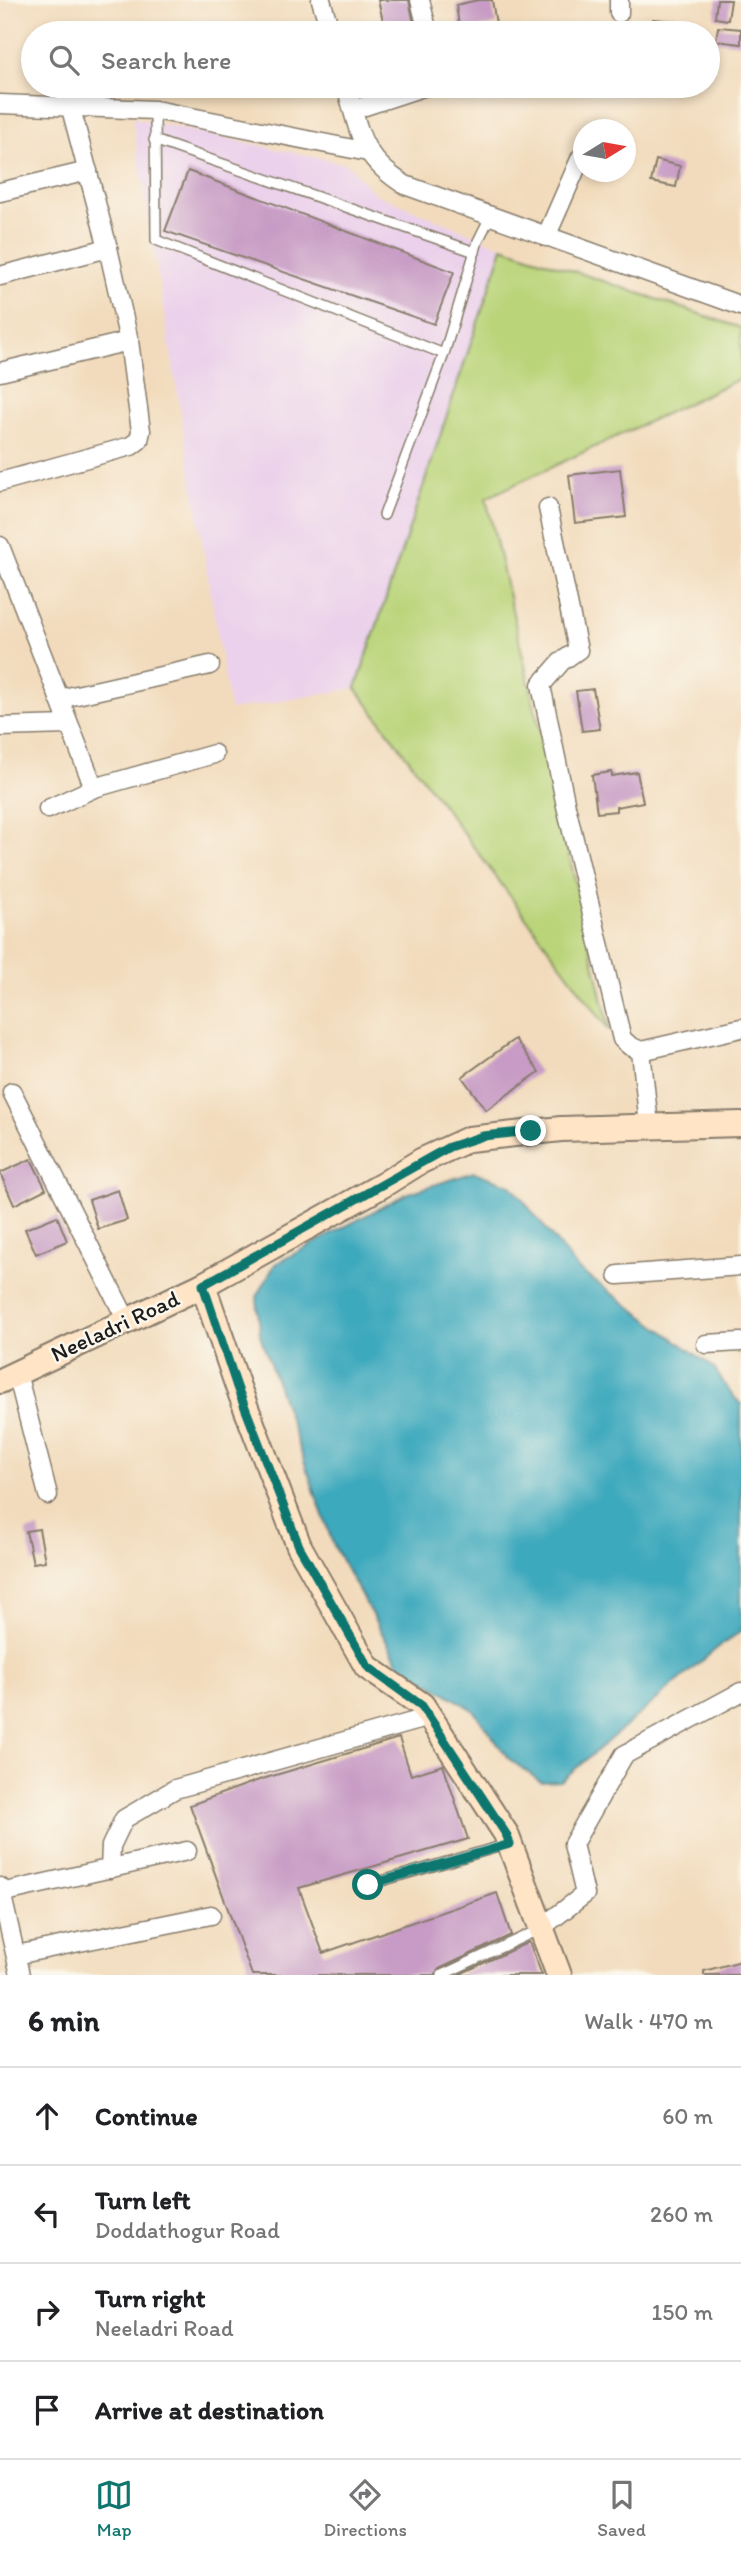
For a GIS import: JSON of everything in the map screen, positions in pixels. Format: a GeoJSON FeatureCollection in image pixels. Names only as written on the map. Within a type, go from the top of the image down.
{"type":"FeatureCollection","features":[{"type":"Feature","properties":{"kind":"street"},"geometry":{"type":"LineString","coordinates":[[321,0],[327,21]]}},
{"type":"Feature","properties":{"kind":"street"},"geometry":{"type":"LineString","coordinates":[[420,0],[425,21]]}},
{"type":"Feature","properties":{"kind":"street"},"geometry":{"type":"LineString","coordinates":[[350,98],[368,152],[375,164],[405,185],[741,306]]}},
{"type":"Feature","properties":{"kind":"street"},"geometry":{"type":"LineString","coordinates":[[353,110],[390,98]]}},
{"type":"Feature","properties":{"kind":"street"},"geometry":{"type":"LineString","coordinates":[[0,104],[155,110],[368,152]]}},
{"type":"Feature","properties":{"kind":"street"},"geometry":{"type":"LineString","coordinates":[[0,482],[131,446],[139,440],[141,431],[129,341],[108,248],[70,105]]}},
{"type":"Feature","properties":{"kind":"street"},"geometry":{"type":"LineString","coordinates":[[0,192],[88,171]]}},
{"type":"Feature","properties":{"kind":"street"},"geometry":{"type":"LineString","coordinates":[[546,237],[573,175]]}},
{"type":"Feature","properties":{"kind":"street"},"geometry":{"type":"LineString","coordinates":[[0,275],[108,248]]}},
{"type":"Feature","properties":{"kind":"street"},"geometry":{"type":"LineString","coordinates":[[0,372],[129,341]]}},
{"type":"Feature","properties":{"kind":"street"},"geometry":{"type":"LineString","coordinates":[[548,508],[579,650],[561,662],[541,685],[566,806],[622,1039],[641,1051],[741,1028]]}},
{"type":"Feature","properties":{"kind":"street"},"geometry":{"type":"LineString","coordinates":[[0,546],[94,788]]}},
{"type":"Feature","properties":{"kind":"street"},"geometry":{"type":"LineString","coordinates":[[59,699],[210,665]]}},
{"type":"Feature","properties":{"kind":"street"},"geometry":{"type":"LineString","coordinates":[[0,727],[68,725]]}},
{"type":"Feature","properties":{"kind":"street"},"geometry":{"type":"LineString","coordinates":[[48,809],[94,788],[214,754]]}},
{"type":"Feature","properties":{"kind":"street"},"geometry":{"type":"LineString","coordinates":[[641,1051],[649,1125]]}},
{"type":"Feature","properties":{"kind":"street"},"geometry":{"type":"LineString","coordinates":[[12,1092],[127,1321]]}},
{"type":"Feature","properties":{"kind":"street","name":"Neeladri Road"},"geometry":{"type":"LineString","coordinates":[[8,1377],[203,1285],[421,1161],[469,1139],[551,1129],[741,1124]]}},
{"type":"Feature","properties":{"kind":"street"},"geometry":{"type":"LineString","coordinates":[[618,1275],[741,1266]]}},
{"type":"Feature","properties":{"kind":"street"},"geometry":{"type":"LineString","coordinates":[[203,1285],[237,1387],[299,1546],[368,1667],[422,1706],[506,1834],[559,1975]]}},
{"type":"Feature","properties":{"kind":"street"},"geometry":{"type":"LineString","coordinates":[[706,1344],[741,1342]]}},
{"type":"Feature","properties":{"kind":"street"},"geometry":{"type":"LineString","coordinates":[[8,1377],[48,1495]]}},
{"type":"Feature","properties":{"kind":"street"},"geometry":{"type":"LineString","coordinates":[[541,1928],[585,1894],[573,1844],[624,1755],[741,1692]]}},
{"type":"Feature","properties":{"kind":"street"},"geometry":{"type":"LineString","coordinates":[[110,1868],[111,1846],[124,1819],[175,1789],[430,1717]]}},
{"type":"Feature","properties":{"kind":"street"},"geometry":{"type":"LineString","coordinates":[[20,1975],[1,1890],[187,1851]]}},
{"type":"Feature","properties":{"kind":"street"},"geometry":{"type":"LineString","coordinates":[[16,1955],[211,1915]]}},
{"type":"Feature","properties":{"kind":"lane"},"geometry":{"type":"LineString","coordinates":[[155,110],[156,240],[444,354]]}},
{"type":"Feature","properties":{"kind":"lane"},"geometry":{"type":"LineString","coordinates":[[154,140],[475,252]]}},
{"type":"Feature","properties":{"kind":"lane"},"geometry":{"type":"LineString","coordinates":[[384,515],[444,354],[475,252],[490,217]]}},
{"type":"Feature","properties":{"kind":"lane"},"geometry":{"type":"LineString","coordinates":[[368,1885],[510,1844]]}},
{"type":"Feature","properties":{"kind":"lane"},"geometry":{"type":"LineString","coordinates":[[442,1975],[541,1928]]}},
{"type":"Feature","properties":{"kind":"shaded area"},"geometry":{"type":"Polygon","coordinates":[[[132,118],[347,164],[375,194],[503,247],[356,688],[230,710],[132,118]]]}},
{"type":"Feature","properties":{"kind":"green space"},"geometry":{"type":"Polygon","coordinates":[[[503,247],[741,328],[741,378],[486,498],[610,1031],[356,688],[503,247]]]}},
{"type":"Feature","properties":{"kind":"water"},"geometry":{"type":"Polygon","coordinates":[[[474,1172],[511,1185],[578,1269],[713,1367],[741,1404],[741,1631],[716,1649],[561,1781],[541,1782],[508,1758],[474,1711],[399,1664],[333,1544],[260,1335],[257,1297],[275,1264],[406,1194],[474,1172]]]}},
{"type":"Feature","properties":{"kind":"building"},"geometry":{"type":"Polygon","coordinates":[[[378,0],[409,0],[413,21],[383,21],[378,0]]]}},
{"type":"Feature","properties":{"kind":"building"},"geometry":{"type":"Polygon","coordinates":[[[492,0],[496,21],[458,21],[456,5],[492,0]]]}},
{"type":"Feature","properties":{"kind":"building"},"geometry":{"type":"Polygon","coordinates":[[[717,0],[731,0],[728,20],[715,18],[717,0]]]}},
{"type":"Feature","properties":{"kind":"building"},"geometry":{"type":"Polygon","coordinates":[[[720,27],[741,29],[741,44],[720,41],[720,27]]]}},
{"type":"Feature","properties":{"kind":"building"},"geometry":{"type":"Polygon","coordinates":[[[656,160],[680,166],[676,187],[651,182],[656,160]]]}},
{"type":"Feature","properties":{"kind":"building"},"geometry":{"type":"Polygon","coordinates":[[[188,171],[454,272],[434,324],[165,231],[188,171]]]}},
{"type":"Feature","properties":{"kind":"building"},"geometry":{"type":"Polygon","coordinates":[[[620,469],[626,517],[575,523],[569,475],[620,469]]]}},
{"type":"Feature","properties":{"kind":"building"},"geometry":{"type":"Polygon","coordinates":[[[593,689],[600,729],[582,731],[576,691],[593,689]]]}},
{"type":"Feature","properties":{"kind":"building"},"geometry":{"type":"Polygon","coordinates":[[[611,772],[612,776],[637,772],[643,802],[616,807],[616,811],[597,813],[592,775],[611,772]]]}},
{"type":"Feature","properties":{"kind":"building"},"geometry":{"type":"Polygon","coordinates":[[[515,1039],[539,1072],[486,1110],[462,1077],[515,1039]]]}},
{"type":"Feature","properties":{"kind":"building"},"geometry":{"type":"Polygon","coordinates":[[[31,1159],[46,1189],[14,1205],[0,1173],[31,1159]]]}},
{"type":"Feature","properties":{"kind":"building"},"geometry":{"type":"Polygon","coordinates":[[[118,1190],[127,1220],[98,1229],[89,1200],[118,1190]]]}},
{"type":"Feature","properties":{"kind":"building"},"geometry":{"type":"Polygon","coordinates":[[[57,1216],[67,1241],[36,1254],[25,1229],[57,1216]]]}},
{"type":"Feature","properties":{"kind":"building"},"geometry":{"type":"Polygon","coordinates":[[[39,1529],[45,1561],[33,1563],[26,1531],[39,1529]]]}},
{"type":"Feature","properties":{"kind":"building"},"geometry":{"type":"Polygon","coordinates":[[[399,1738],[411,1775],[443,1765],[468,1839],[299,1888],[323,1953],[497,1893],[511,1935],[439,1969],[435,1975],[252,1975],[190,1805],[259,1780],[399,1738]]]}},
{"type":"Feature","properties":{"kind":"building"},"geometry":{"type":"Polygon","coordinates":[[[529,1942],[542,1975],[458,1975],[529,1942]]]}},
{"type":"Feature","properties":{"kind":"building"},"geometry":{"type":"Polygon","coordinates":[[[741,1961],[741,1975],[704,1975],[704,1971],[741,1961]]]}},
{"type":"Feature","properties":{"kind":"route"},"geometry":{"type":"LineString","coordinates":[[368,1885],[510,1844],[422,1706],[368,1667],[299,1546],[237,1387],[203,1285],[449,1147],[483,1136],[531,1131]]}}]}
